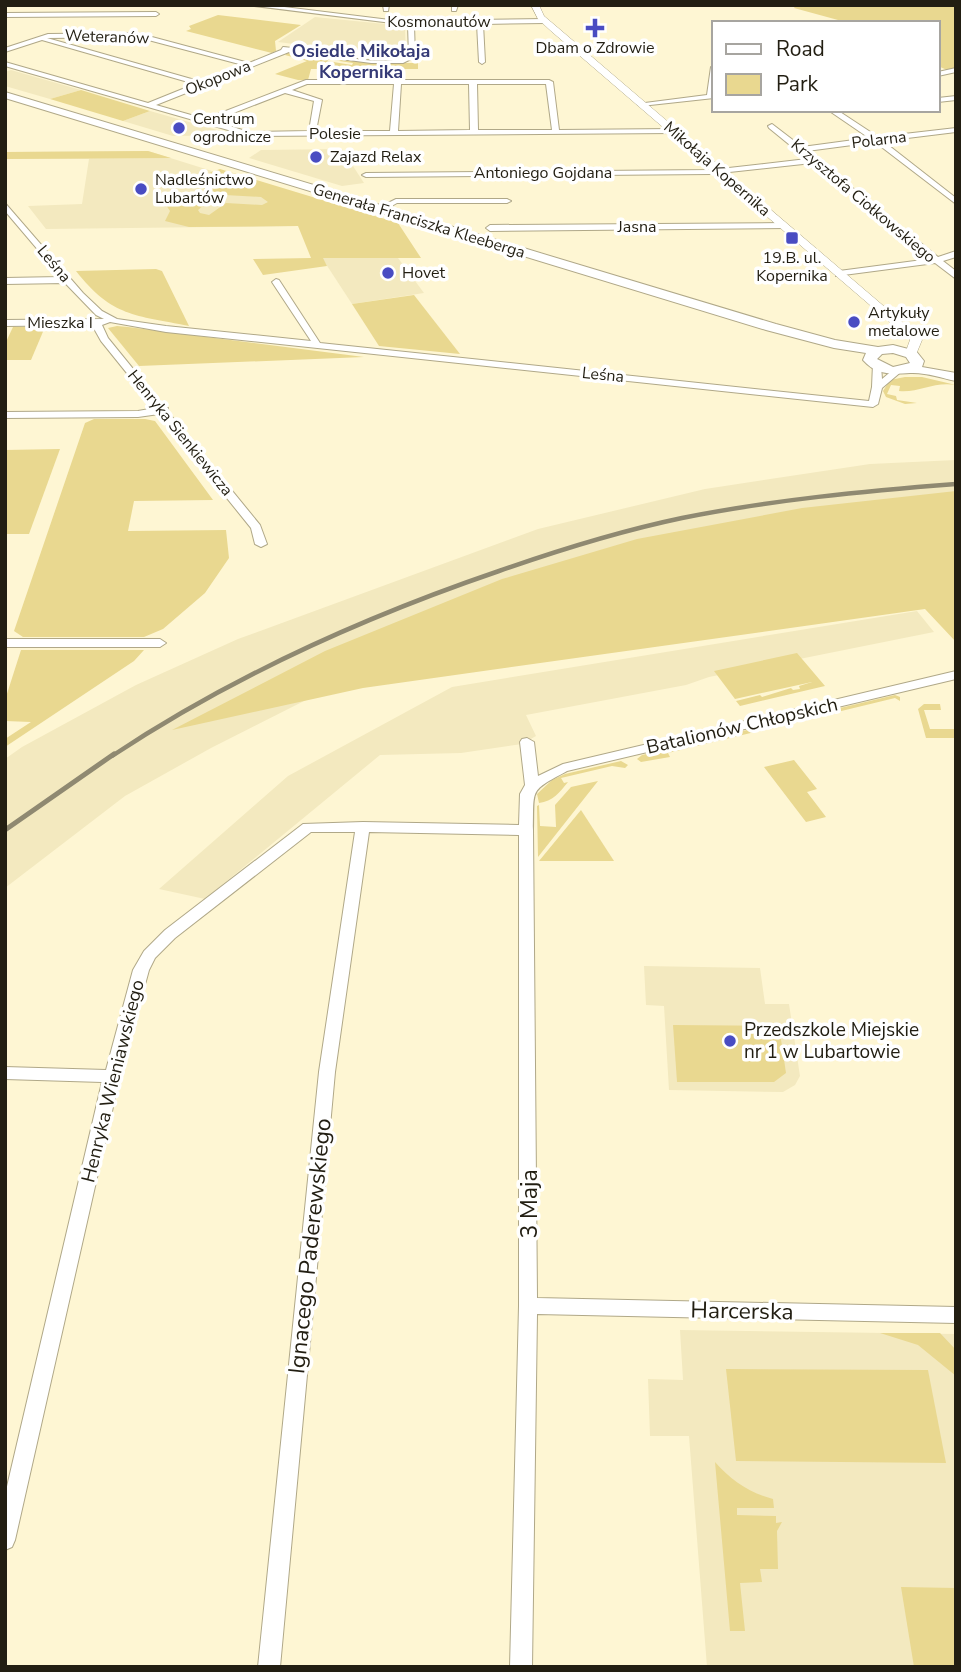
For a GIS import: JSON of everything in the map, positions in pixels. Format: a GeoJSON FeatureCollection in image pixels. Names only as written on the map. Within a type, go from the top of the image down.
{"type":"FeatureCollection","features":[{"type":"Feature","properties":{"kind":"main road","name":"Generała Franciszka Kleeberga"},"geometry":{"type":"LineString","coordinates":[[5,95],[875,358],[909,363]]}},
{"type":"Feature","properties":{"kind":"main road"},"geometry":{"type":"LineString","coordinates":[[875,358],[893,349],[909,363],[956,377]]}},
{"type":"Feature","properties":{"kind":"main road"},"geometry":{"type":"LineString","coordinates":[[909,363],[956,370]]}},
{"type":"Feature","properties":{"kind":"street"},"geometry":{"type":"LineString","coordinates":[[156,14],[160,5]]}},
{"type":"Feature","properties":{"kind":"street","name":"Kosmonautów"},"geometry":{"type":"LineString","coordinates":[[250,5],[372,22],[545,21]]}},
{"type":"Feature","properties":{"kind":"street","name":"Mikołaja Kopernika"},"geometry":{"type":"LineString","coordinates":[[535,5],[545,21],[903,328]]}},
{"type":"Feature","properties":{"kind":"street"},"geometry":{"type":"LineString","coordinates":[[5,15],[156,14]]}},
{"type":"Feature","properties":{"kind":"street"},"geometry":{"type":"LineString","coordinates":[[155,26],[159,15],[156,14]]}},
{"type":"Feature","properties":{"kind":"street","name":"Okopowa"},"geometry":{"type":"LineString","coordinates":[[147,106],[286,49],[384,62],[408,61],[412,57],[411,23]]}},
{"type":"Feature","properties":{"kind":"street"},"geometry":{"type":"LineString","coordinates":[[480,23],[482,62]]}},
{"type":"Feature","properties":{"kind":"street","name":"Weteranów"},"geometry":{"type":"LineString","coordinates":[[5,50],[40,38],[64,35],[143,35],[250,65]]}},
{"type":"Feature","properties":{"kind":"street"},"geometry":{"type":"LineString","coordinates":[[40,38],[202,84]]}},
{"type":"Feature","properties":{"kind":"street","name":"Polesie"},"geometry":{"type":"LineString","coordinates":[[5,64],[248,134],[674,131]]}},
{"type":"Feature","properties":{"kind":"street"},"geometry":{"type":"LineString","coordinates":[[205,122],[283,90],[313,82],[549,82],[556,133]]}},
{"type":"Feature","properties":{"kind":"street"},"geometry":{"type":"LineString","coordinates":[[394,134],[398,82]]}},
{"type":"Feature","properties":{"kind":"street"},"geometry":{"type":"LineString","coordinates":[[473,82],[474,133]]}},
{"type":"Feature","properties":{"kind":"street"},"geometry":{"type":"LineString","coordinates":[[283,90],[318,100],[312,134]]}},
{"type":"Feature","properties":{"kind":"street"},"geometry":{"type":"LineString","coordinates":[[641,104],[712,96]]}},
{"type":"Feature","properties":{"kind":"street"},"geometry":{"type":"LineString","coordinates":[[835,112],[877,140],[956,202]]}},
{"type":"Feature","properties":{"kind":"street","name":"Krzysztofa Ciołkowskiego"},"geometry":{"type":"LineString","coordinates":[[772,126],[934,261],[956,276]]}},
{"type":"Feature","properties":{"kind":"street","name":"Polarna"},"geometry":{"type":"LineString","coordinates":[[802,149],[956,130]]}},
{"type":"Feature","properties":{"kind":"street"},"geometry":{"type":"LineString","coordinates":[[719,171],[815,160]]}},
{"type":"Feature","properties":{"kind":"street","name":"Antoniego Gojdana"},"geometry":{"type":"LineString","coordinates":[[366,175],[719,171]]}},
{"type":"Feature","properties":{"kind":"street"},"geometry":{"type":"LineString","coordinates":[[380,209],[396,201],[507,201]]}},
{"type":"Feature","properties":{"kind":"street","name":"Leśna"},"geometry":{"type":"LineString","coordinates":[[5,205],[88,304],[115,321],[873,404],[877,387],[909,363]]}},
{"type":"Feature","properties":{"kind":"street","name":"Jasna"},"geometry":{"type":"LineString","coordinates":[[490,228],[783,226]]}},
{"type":"Feature","properties":{"kind":"street"},"geometry":{"type":"LineString","coordinates":[[839,274],[934,261],[956,254]]}},
{"type":"Feature","properties":{"kind":"street"},"geometry":{"type":"LineString","coordinates":[[5,281],[68,280]]}},
{"type":"Feature","properties":{"kind":"street"},"geometry":{"type":"LineString","coordinates":[[276,282],[315,338],[316,345]]}},
{"type":"Feature","properties":{"kind":"street","name":"Mieszka I"},"geometry":{"type":"LineString","coordinates":[[5,323],[115,321]]}},
{"type":"Feature","properties":{"kind":"street","name":"Henryka Sienkiewicza"},"geometry":{"type":"LineString","coordinates":[[96,323],[104,339],[256,527],[261,544]]}},
{"type":"Feature","properties":{"kind":"street"},"geometry":{"type":"LineString","coordinates":[[893,349],[904,340],[903,328],[911,331],[916,338],[909,363]]}},
{"type":"Feature","properties":{"kind":"street"},"geometry":{"type":"LineString","coordinates":[[875,358],[877,387]]}},
{"type":"Feature","properties":{"kind":"street"},"geometry":{"type":"LineString","coordinates":[[5,415],[138,414],[164,410]]}},
{"type":"Feature","properties":{"kind":"street"},"geometry":{"type":"LineString","coordinates":[[5,643],[160,643]]}},
{"type":"Feature","properties":{"kind":"street","name":"Batalionów Chłopskich"},"geometry":{"type":"LineString","coordinates":[[532,785],[563,768],[956,675]]}},
{"type":"Feature","properties":{"kind":"street","name":"3 Maja"},"geometry":{"type":"LineString","coordinates":[[521,1667],[528,1306],[526,830],[527,794],[532,785],[527,743]]}},
{"type":"Feature","properties":{"kind":"street","name":"Henryka Wieniawskiego"},"geometry":{"type":"LineString","coordinates":[[5,1540],[112,1076],[141,970],[156,948],[308,827],[526,830]]}},
{"type":"Feature","properties":{"kind":"street","name":"Ignacego Paderewskiego"},"geometry":{"type":"LineString","coordinates":[[269,1667],[327,1072],[363,827]]}},
{"type":"Feature","properties":{"kind":"street"},"geometry":{"type":"LineString","coordinates":[[5,1073],[112,1076]]}},
{"type":"Feature","properties":{"kind":"street","name":"Harcerska"},"geometry":{"type":"LineString","coordinates":[[528,1306],[956,1315]]}},
{"type":"Feature","properties":{"kind":"shaded area"},"geometry":{"type":"Polygon","coordinates":[[[315,17],[405,26],[406,58],[278,42],[315,17]]]}},
{"type":"Feature","properties":{"kind":"shaded area"},"geometry":{"type":"Polygon","coordinates":[[[11,70],[81,90],[50,99],[5,86],[5,72],[11,70]]]}},
{"type":"Feature","properties":{"kind":"shaded area"},"geometry":{"type":"Polygon","coordinates":[[[150,111],[235,135],[173,136],[123,121],[150,111]]]}},
{"type":"Feature","properties":{"kind":"shaded area"},"geometry":{"type":"Polygon","coordinates":[[[342,149],[364,183],[342,186],[249,158],[261,150],[342,149]]]}},
{"type":"Feature","properties":{"kind":"shaded area","name":"Nadleśnictwo Lubartów"},"geometry":{"type":"Polygon","coordinates":[[[148,151],[305,200],[298,226],[46,229],[28,206],[82,204],[89,159],[5,159],[5,152],[148,151]]]}},
{"type":"Feature","properties":{"kind":"shaded area"},"geometry":{"type":"Polygon","coordinates":[[[322,258],[398,258],[424,293],[352,304],[322,258]]]}},
{"type":"Feature","properties":{"kind":"shaded area"},"geometry":{"type":"Polygon","coordinates":[[[956,460],[956,508],[415,645],[211,748],[125,796],[5,888],[5,759],[136,685],[238,639],[538,529],[705,489],[870,464],[956,460]]]}},
{"type":"Feature","properties":{"kind":"shaded area"},"geometry":{"type":"Polygon","coordinates":[[[917,611],[934,632],[709,677],[686,685],[526,715],[536,736],[522,744],[461,753],[380,755],[205,899],[159,889],[288,776],[452,687],[917,611]]]}},
{"type":"Feature","properties":{"kind":"shaded area","name":"Przedszkole Miejskie nr 1 w Lubartowie"},"geometry":{"type":"Polygon","coordinates":[[[644,966],[760,968],[765,1004],[789,1004],[800,1076],[795,1085],[783,1092],[669,1090],[664,1006],[646,1005],[644,966]]]}},
{"type":"Feature","properties":{"kind":"shaded area"},"geometry":{"type":"Polygon","coordinates":[[[680,1330],[956,1334],[956,1667],[707,1667],[689,1436],[650,1436],[648,1379],[683,1380],[680,1330]]]}},
{"type":"Feature","properties":{"kind":"green space"},"geometry":{"type":"Polygon","coordinates":[[[796,5],[956,5],[956,74],[940,67],[940,21],[842,21],[794,8],[796,5]]]}},
{"type":"Feature","properties":{"kind":"green space"},"geometry":{"type":"Polygon","coordinates":[[[218,15],[301,25],[275,41],[276,51],[272,53],[186,31],[191,29],[189,26],[218,15]]]}},
{"type":"Feature","properties":{"kind":"green space"},"geometry":{"type":"Polygon","coordinates":[[[289,52],[334,56],[327,61],[352,65],[353,63],[332,60],[336,57],[378,63],[418,63],[418,69],[356,69],[355,80],[331,80],[332,69],[311,69],[308,80],[298,80],[275,74],[307,61],[285,55],[289,52]]]}},
{"type":"Feature","properties":{"kind":"green space"},"geometry":{"type":"Polygon","coordinates":[[[81,90],[150,111],[123,121],[50,99],[81,90]]]}},
{"type":"Feature","properties":{"kind":"green space"},"geometry":{"type":"Polygon","coordinates":[[[148,151],[171,158],[5,159],[5,152],[148,151]]]}},
{"type":"Feature","properties":{"kind":"green space"},"geometry":{"type":"Polygon","coordinates":[[[220,169],[398,223],[421,258],[323,258],[327,266],[263,275],[253,259],[311,258],[298,226],[189,227],[165,221],[170,211],[166,205],[168,199],[196,200],[204,205],[198,210],[200,213],[209,215],[226,203],[262,205],[268,202],[261,197],[225,195],[194,186],[200,184],[215,189],[232,181],[209,173],[220,169]]]}},
{"type":"Feature","properties":{"kind":"green space"},"geometry":{"type":"Polygon","coordinates":[[[76,271],[162,271],[189,326],[139,316],[113,306],[76,271]]]}},
{"type":"Feature","properties":{"kind":"green space"},"geometry":{"type":"Polygon","coordinates":[[[414,295],[460,354],[379,346],[352,304],[414,295]]]}},
{"type":"Feature","properties":{"kind":"green space"},"geometry":{"type":"Polygon","coordinates":[[[117,326],[364,357],[139,366],[108,328],[117,326]]]}},
{"type":"Feature","properties":{"kind":"green space"},"geometry":{"type":"Polygon","coordinates":[[[13,327],[45,327],[31,360],[5,360],[5,344],[13,327]]]}},
{"type":"Feature","properties":{"kind":"green space"},"geometry":{"type":"Polygon","coordinates":[[[922,377],[956,385],[899,391],[900,386],[891,385],[887,394],[896,396],[897,400],[917,403],[905,404],[886,397],[883,391],[890,380],[922,377]]]}},
{"type":"Feature","properties":{"kind":"green space"},"geometry":{"type":"Polygon","coordinates":[[[94,419],[155,421],[213,500],[134,501],[128,531],[226,530],[229,558],[205,593],[163,629],[144,637],[23,637],[14,631],[85,423],[94,419]]]}},
{"type":"Feature","properties":{"kind":"green space"},"geometry":{"type":"Polygon","coordinates":[[[60,449],[29,534],[5,534],[5,450],[60,449]]]}},
{"type":"Feature","properties":{"kind":"green space"},"geometry":{"type":"Polygon","coordinates":[[[956,491],[956,642],[925,609],[363,688],[172,730],[325,651],[502,579],[637,539],[802,508],[956,491]]]}},
{"type":"Feature","properties":{"kind":"green space"},"geometry":{"type":"Polygon","coordinates":[[[21,650],[144,650],[134,661],[5,747],[5,739],[31,722],[5,721],[5,700],[21,650]]]}},
{"type":"Feature","properties":{"kind":"green space"},"geometry":{"type":"Polygon","coordinates":[[[797,653],[825,686],[740,706],[736,701],[791,688],[800,689],[799,686],[812,682],[735,699],[714,671],[797,653]]]}},
{"type":"Feature","properties":{"kind":"green space"},"geometry":{"type":"Polygon","coordinates":[[[895,695],[900,697],[900,701],[895,698],[668,753],[670,757],[641,762],[637,759],[642,755],[895,695]]]}},
{"type":"Feature","properties":{"kind":"green space"},"geometry":{"type":"Polygon","coordinates":[[[924,704],[940,704],[941,710],[924,710],[930,729],[956,729],[956,738],[926,738],[918,709],[924,704]]]}},
{"type":"Feature","properties":{"kind":"green space"},"geometry":{"type":"Polygon","coordinates":[[[794,760],[817,789],[807,792],[826,817],[806,822],[764,767],[794,760]]]}},
{"type":"Feature","properties":{"kind":"green space"},"geometry":{"type":"Polygon","coordinates":[[[621,761],[628,765],[625,768],[612,766],[561,778],[564,783],[568,782],[562,790],[539,803],[537,794],[552,780],[565,774],[621,761]]]}},
{"type":"Feature","properties":{"kind":"green space"},"geometry":{"type":"Polygon","coordinates":[[[598,781],[538,857],[537,806],[539,805],[540,826],[556,827],[555,805],[571,787],[598,781]]]}},
{"type":"Feature","properties":{"kind":"green space"},"geometry":{"type":"Polygon","coordinates":[[[581,810],[614,861],[539,861],[581,810]]]}},
{"type":"Feature","properties":{"kind":"green space"},"geometry":{"type":"Polygon","coordinates":[[[673,1025],[779,1026],[786,1073],[774,1082],[677,1082],[673,1025]]]}},
{"type":"Feature","properties":{"kind":"green space"},"geometry":{"type":"Polygon","coordinates":[[[880,1333],[940,1333],[956,1350],[956,1376],[918,1345],[880,1333]]]}},
{"type":"Feature","properties":{"kind":"green space"},"geometry":{"type":"Polygon","coordinates":[[[726,1369],[928,1370],[946,1463],[736,1461],[726,1369]]]}},
{"type":"Feature","properties":{"kind":"green space"},"geometry":{"type":"Polygon","coordinates":[[[715,1462],[741,1485],[773,1499],[774,1508],[737,1508],[737,1515],[776,1516],[776,1523],[782,1522],[777,1531],[778,1569],[760,1569],[762,1582],[740,1583],[745,1631],[730,1631],[715,1462]]]}},
{"type":"Feature","properties":{"kind":"green space"},"geometry":{"type":"Polygon","coordinates":[[[901,1587],[956,1588],[956,1667],[914,1667],[901,1587]]]}},
{"type":"Feature","properties":{"kind":"railway"},"geometry":{"type":"LineString","coordinates":[[112,756],[204,700],[300,651],[398,608],[544,556],[636,529],[750,506],[956,484]]}},
{"type":"Feature","properties":{"kind":"railway"},"geometry":{"type":"LineString","coordinates":[[5,830],[114,754]]}},
{"type":"Feature","properties":{"kind":"place","name":"Dbam o Zdrowie"},"geometry":{"type":"Point","coordinates":[595,28]}},
{"type":"Feature","properties":{"kind":"place","name":"Centrum ogrodnicze"},"geometry":{"type":"Point","coordinates":[179,128]}},
{"type":"Feature","properties":{"kind":"place","name":"Zajazd Relax"},"geometry":{"type":"Point","coordinates":[316,157]}},
{"type":"Feature","properties":{"kind":"place","name":"Nadleśnictwo Lubartów"},"geometry":{"type":"Point","coordinates":[141,189]}},
{"type":"Feature","properties":{"kind":"place","name":"19.B. ul. Kopernika"},"geometry":{"type":"Point","coordinates":[792,238]}},
{"type":"Feature","properties":{"kind":"place","name":"Hovet"},"geometry":{"type":"Point","coordinates":[388,273]}},
{"type":"Feature","properties":{"kind":"place","name":"Artykuły metalowe"},"geometry":{"type":"Point","coordinates":[854,322]}},
{"type":"Feature","properties":{"kind":"place","name":"Przedszkole Miejskie nr 1 w Lubartowie"},"geometry":{"type":"Point","coordinates":[730,1041]}},
{"type":"Feature","properties":{"kind":"district","name":"Osiedle Mikołaja Kopernika"},"geometry":{"type":"Point","coordinates":[361,61]}}]}
